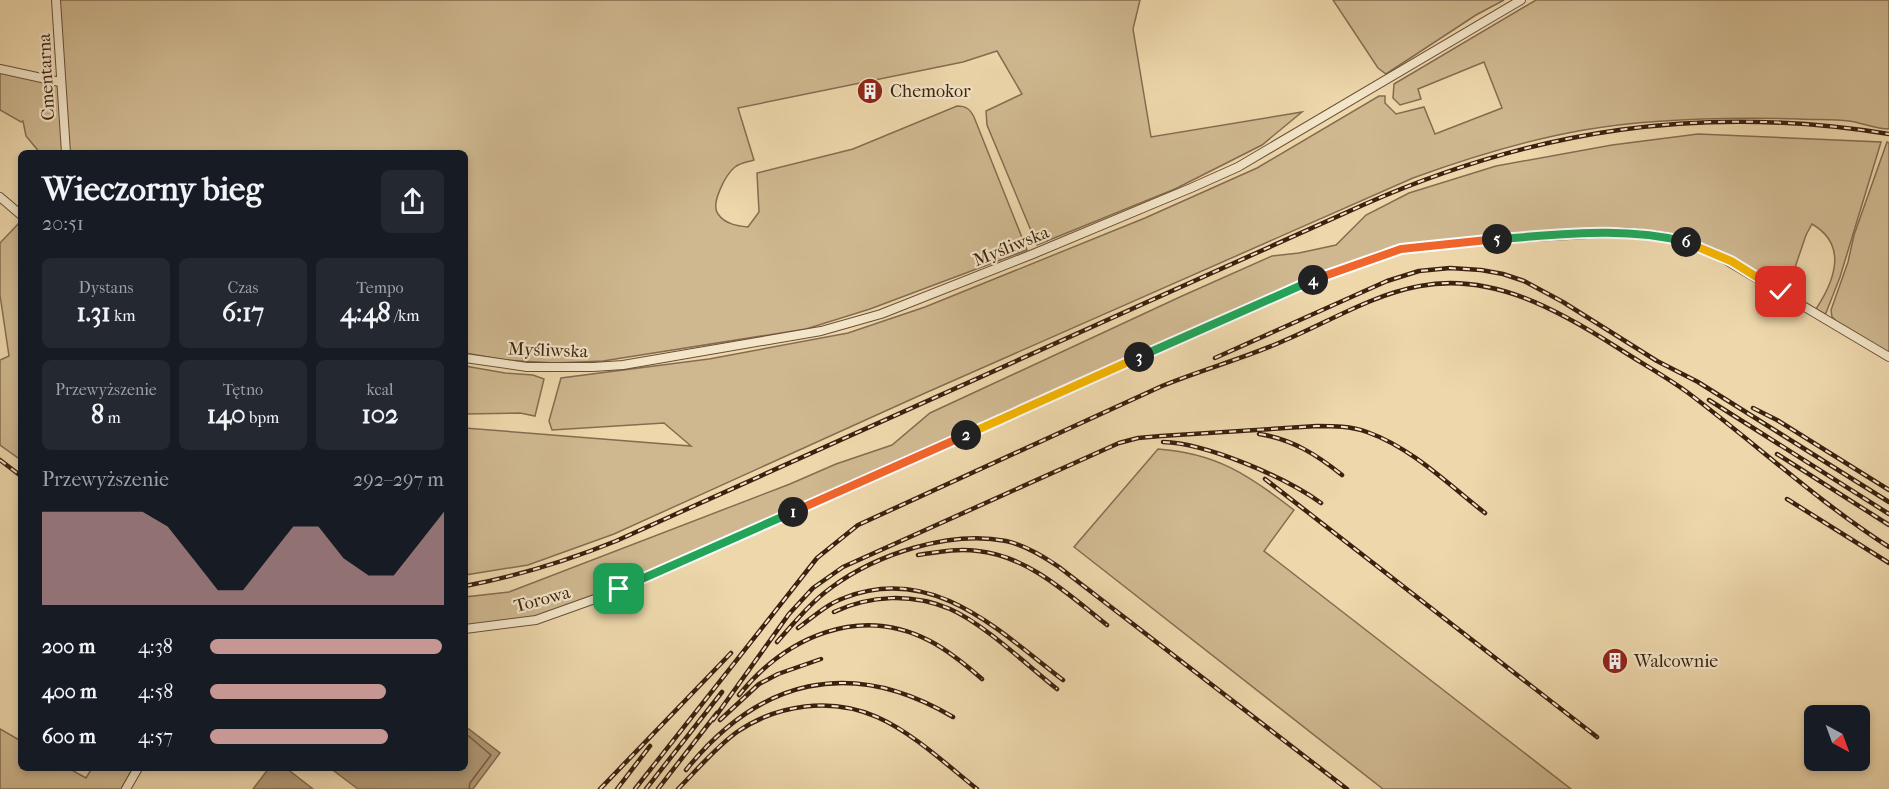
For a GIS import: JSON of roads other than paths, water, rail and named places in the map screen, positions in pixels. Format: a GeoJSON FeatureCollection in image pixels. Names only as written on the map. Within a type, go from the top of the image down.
{"type":"FeatureCollection","features":[{"type":"Feature","properties":{"kind":"street","name":"Cmentarna"},"geometry":{"type":"LineString","coordinates":[[57,0],[66,150]]}},
{"type":"Feature","properties":{"kind":"street","name":"Myśliwska"},"geometry":{"type":"LineString","coordinates":[[468,358],[527,367],[555,368],[623,364],[821,332],[881,314],[1033,254],[1238,167],[1521,0]]}},
{"type":"Feature","properties":{"kind":"street"},"geometry":{"type":"LineString","coordinates":[[0,69],[60,82]]}},
{"type":"Feature","properties":{"kind":"street"},"geometry":{"type":"LineString","coordinates":[[0,197],[18,212]]}},
{"type":"Feature","properties":{"kind":"street","name":"Torowa"},"geometry":{"type":"LineString","coordinates":[[468,629],[536,620],[606,595],[1270,298],[1321,277],[1401,249],[1496,239],[1605,232],[1667,237],[1700,247],[1731,261],[1889,357]]}},
{"type":"Feature","properties":{"kind":"street"},"geometry":{"type":"LineString","coordinates":[[126,789],[136,771]]}},
{"type":"Feature","properties":{"kind":"water"},"geometry":{"type":"Polygon","coordinates":[[[468,728],[500,753],[473,789],[358,789],[334,771],[468,771],[468,728]]]}},
{"type":"Feature","properties":{"kind":"water"},"geometry":{"type":"Polygon","coordinates":[[[267,771],[290,771],[313,789],[253,789],[267,771]]]}},
{"type":"Feature","properties":{"kind":"railway"},"geometry":{"type":"LineString","coordinates":[[468,585],[542,567],[616,541],[1363,205],[1427,179],[1492,158],[1556,141],[1621,130],[1686,123],[1753,122],[1820,125],[1889,134]]}},
{"type":"Feature","properties":{"kind":"railway"},"geometry":{"type":"LineString","coordinates":[[1215,358],[1387,281],[1419,271],[1450,268],[1503,274],[1524,281],[1563,302],[1657,361],[1698,382],[1889,502]]}},
{"type":"Feature","properties":{"kind":"railway"},"geometry":{"type":"LineString","coordinates":[[635,789],[817,558],[858,525],[1162,386],[1266,348],[1384,296],[1420,286],[1447,283],[1499,290],[1549,308],[1573,321],[1687,392],[1811,491],[1889,547]]}},
{"type":"Feature","properties":{"kind":"railway"},"geometry":{"type":"LineString","coordinates":[[1709,400],[1889,514]]}},
{"type":"Feature","properties":{"kind":"railway"},"geometry":{"type":"LineString","coordinates":[[1753,408],[1777,420],[1889,490]]}},
{"type":"Feature","properties":{"kind":"railway"},"geometry":{"type":"LineString","coordinates":[[713,720],[789,614],[813,588],[843,567],[1119,443],[1138,438],[1161,436],[1317,426],[1355,429],[1384,439],[1415,457],[1485,513]]}},
{"type":"Feature","properties":{"kind":"railway"},"geometry":{"type":"LineString","coordinates":[[1259,434],[1271,436],[1304,449],[1342,475]]}},
{"type":"Feature","properties":{"kind":"railway"},"geometry":{"type":"LineString","coordinates":[[1163,442],[1201,448],[1245,463],[1287,483],[1321,503]]}},
{"type":"Feature","properties":{"kind":"railway"},"geometry":{"type":"LineString","coordinates":[[1777,454],[1889,525]]}},
{"type":"Feature","properties":{"kind":"railway"},"geometry":{"type":"LineString","coordinates":[[0,460],[18,474]]}},
{"type":"Feature","properties":{"kind":"railway"},"geometry":{"type":"LineString","coordinates":[[1265,479],[1597,737]]}},
{"type":"Feature","properties":{"kind":"railway"},"geometry":{"type":"LineString","coordinates":[[1787,499],[1889,563]]}},
{"type":"Feature","properties":{"kind":"railway"},"geometry":{"type":"LineString","coordinates":[[777,642],[824,593],[870,564],[915,547],[938,542],[984,538],[1006,541],[1034,551],[1059,567],[1347,789]]}},
{"type":"Feature","properties":{"kind":"railway"},"geometry":{"type":"LineString","coordinates":[[918,555],[970,550],[996,554],[1014,560],[1063,590],[1107,625]]}},
{"type":"Feature","properties":{"kind":"railway"},"geometry":{"type":"LineString","coordinates":[[798,628],[826,607],[844,598],[876,589],[907,589],[936,596],[989,623],[1063,680]]}},
{"type":"Feature","properties":{"kind":"railway"},"geometry":{"type":"LineString","coordinates":[[834,612],[877,599],[906,598],[936,604],[977,624],[1057,689]]}},
{"type":"Feature","properties":{"kind":"railway"},"geometry":{"type":"LineString","coordinates":[[739,695],[779,657],[801,643],[825,632],[851,627],[877,626],[903,630],[937,645],[982,679]]}},
{"type":"Feature","properties":{"kind":"railway"},"geometry":{"type":"LineString","coordinates":[[600,789],[731,653]]}},
{"type":"Feature","properties":{"kind":"railway"},"geometry":{"type":"LineString","coordinates":[[720,720],[759,684],[778,674],[821,659]]}},
{"type":"Feature","properties":{"kind":"railway"},"geometry":{"type":"LineString","coordinates":[[686,770],[714,739],[744,715],[775,697],[808,686],[843,683],[878,687],[915,698],[953,717]]}},
{"type":"Feature","properties":{"kind":"railway"},"geometry":{"type":"LineString","coordinates":[[646,789],[722,692]]}},
{"type":"Feature","properties":{"kind":"railway"},"geometry":{"type":"LineString","coordinates":[[678,789],[706,759],[737,732],[770,715],[805,706],[841,707],[877,717],[904,732],[977,789]]}},
{"type":"Feature","properties":{"kind":"railway"},"geometry":{"type":"LineString","coordinates":[[658,789],[717,713]]}},
{"type":"Feature","properties":{"kind":"railway"},"geometry":{"type":"LineString","coordinates":[[617,789],[650,746]]}},
{"type":"Feature","properties":{"kind":"place","name":"Chemokor"},"geometry":{"type":"Point","coordinates":[870,91]}},
{"type":"Feature","properties":{"kind":"place","name":"Walcownie"},"geometry":{"type":"Point","coordinates":[1615,661]}}]}
